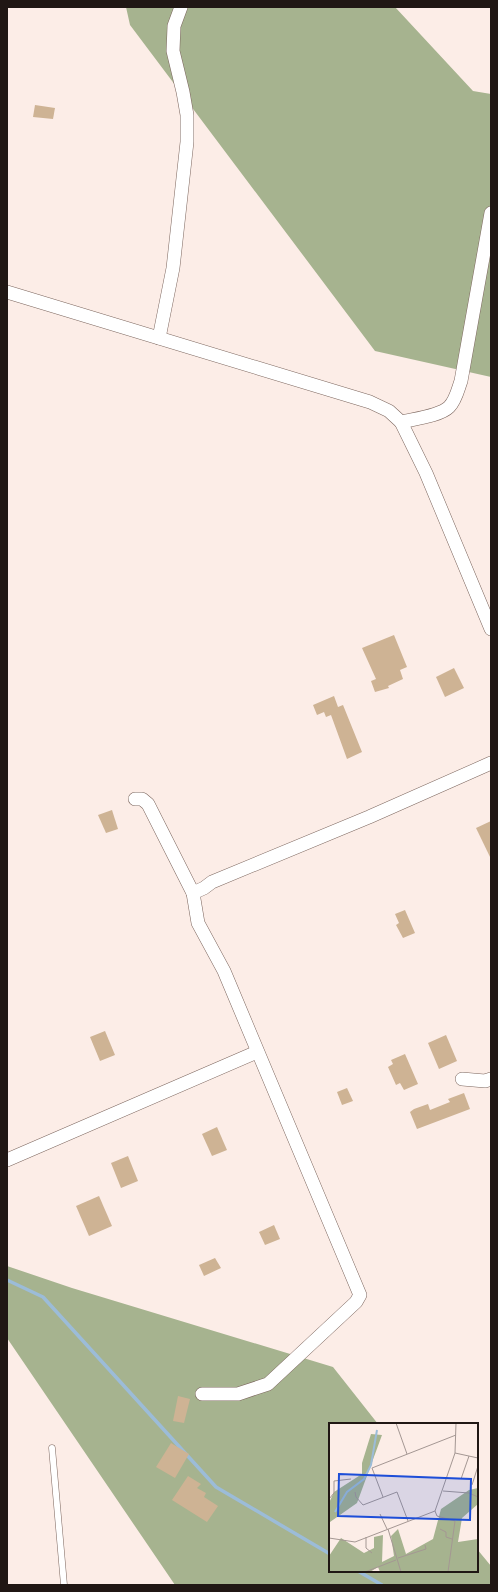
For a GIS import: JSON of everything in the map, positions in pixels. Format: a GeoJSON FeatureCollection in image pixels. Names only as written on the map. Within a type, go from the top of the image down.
{"type":"FeatureCollection","features":[{"type":"Feature","properties":{"kind":"street"},"geometry":{"type":"LineString","coordinates":[[159,338],[173,268],[187,142],[187,115],[173,52],[174,26],[181,7]]}},
{"type":"Feature","properties":{"kind":"street"},"geometry":{"type":"LineString","coordinates":[[401,422],[428,416],[449,408],[455,398],[461,381],[491,213]]}},
{"type":"Feature","properties":{"kind":"street"},"geometry":{"type":"LineString","coordinates":[[7,292],[370,402],[389,411],[401,422],[426,473],[491,629]]}},
{"type":"Feature","properties":{"kind":"street"},"geometry":{"type":"LineString","coordinates":[[193,893],[212,882],[368,817],[491,763]]}},
{"type":"Feature","properties":{"kind":"street"},"geometry":{"type":"LineString","coordinates":[[135,800],[142,799],[148,804],[193,893],[198,923],[218,958],[360,1295],[356,1302],[268,1384],[238,1394],[202,1394]]}},
{"type":"Feature","properties":{"kind":"street"},"geometry":{"type":"LineString","coordinates":[[7,1160],[257,1052]]}},
{"type":"Feature","properties":{"kind":"street"},"geometry":{"type":"LineString","coordinates":[[462,1079],[474,1081],[491,1079]]}},
{"type":"Feature","properties":{"kind":"lane"},"geometry":{"type":"LineString","coordinates":[[52,1448],[64,1585]]}},
{"type":"Feature","properties":{"kind":"green space"},"geometry":{"type":"Polygon","coordinates":[[[126,7],[395,7],[473,91],[491,94],[491,377],[375,351],[130,25],[126,7]]]}},
{"type":"Feature","properties":{"kind":"green space"},"geometry":{"type":"Polygon","coordinates":[[[7,1266],[72,1288],[333,1367],[377,1423],[329,1423],[329,1572],[478,1572],[478,1550],[491,1566],[491,1585],[175,1585],[7,1338],[7,1266]]]}},
{"type":"Feature","properties":{"kind":"building"},"geometry":{"type":"Polygon","coordinates":[[[35,105],[55,108],[53,119],[33,117],[35,105]]]}},
{"type":"Feature","properties":{"kind":"building"},"geometry":{"type":"Polygon","coordinates":[[[394,635],[407,667],[400,670],[403,679],[388,686],[389,688],[375,692],[371,681],[376,679],[362,648],[394,635]]]}},
{"type":"Feature","properties":{"kind":"building"},"geometry":{"type":"Polygon","coordinates":[[[454,668],[464,688],[445,697],[436,677],[454,668]]]}},
{"type":"Feature","properties":{"kind":"building"},"geometry":{"type":"Polygon","coordinates":[[[334,696],[338,707],[343,705],[362,752],[347,759],[331,715],[326,717],[324,712],[317,715],[313,705],[334,696]]]}},
{"type":"Feature","properties":{"kind":"building"},"geometry":{"type":"Polygon","coordinates":[[[112,810],[118,829],[106,833],[98,815],[112,810]]]}},
{"type":"Feature","properties":{"kind":"building"},"geometry":{"type":"Polygon","coordinates":[[[491,821],[491,859],[476,828],[491,821]]]}},
{"type":"Feature","properties":{"kind":"building"},"geometry":{"type":"Polygon","coordinates":[[[405,910],[415,933],[403,938],[396,925],[399,923],[395,914],[405,910]]]}},
{"type":"Feature","properties":{"kind":"building"},"geometry":{"type":"Polygon","coordinates":[[[105,1031],[115,1055],[100,1061],[90,1037],[105,1031]]]}},
{"type":"Feature","properties":{"kind":"building"},"geometry":{"type":"Polygon","coordinates":[[[446,1035],[457,1061],[439,1069],[428,1043],[446,1035]]]}},
{"type":"Feature","properties":{"kind":"building"},"geometry":{"type":"Polygon","coordinates":[[[405,1054],[418,1084],[404,1090],[400,1083],[396,1085],[388,1067],[393,1064],[391,1060],[405,1054]]]}},
{"type":"Feature","properties":{"kind":"building"},"geometry":{"type":"Polygon","coordinates":[[[347,1088],[353,1101],[342,1105],[337,1092],[347,1088]]]}},
{"type":"Feature","properties":{"kind":"building"},"geometry":{"type":"Polygon","coordinates":[[[464,1093],[470,1109],[417,1129],[410,1112],[428,1104],[430,1110],[450,1102],[448,1099],[464,1093]]]}},
{"type":"Feature","properties":{"kind":"building"},"geometry":{"type":"Polygon","coordinates":[[[217,1127],[227,1150],[212,1156],[202,1134],[217,1127]]]}},
{"type":"Feature","properties":{"kind":"building"},"geometry":{"type":"Polygon","coordinates":[[[128,1156],[138,1181],[121,1188],[111,1163],[128,1156]]]}},
{"type":"Feature","properties":{"kind":"building"},"geometry":{"type":"Polygon","coordinates":[[[99,1196],[112,1226],[89,1236],[76,1206],[99,1196]]]}},
{"type":"Feature","properties":{"kind":"building"},"geometry":{"type":"Polygon","coordinates":[[[274,1225],[280,1239],[265,1245],[259,1232],[274,1225]]]}},
{"type":"Feature","properties":{"kind":"building"},"geometry":{"type":"Polygon","coordinates":[[[215,1258],[221,1268],[204,1276],[199,1265],[215,1258]]]}},
{"type":"Feature","properties":{"kind":"building"},"geometry":{"type":"Polygon","coordinates":[[[178,1396],[190,1399],[184,1423],[173,1421],[178,1396]]]}},
{"type":"Feature","properties":{"kind":"building"},"geometry":{"type":"Polygon","coordinates":[[[171,1443],[189,1454],[175,1478],[156,1467],[171,1443]]]}},
{"type":"Feature","properties":{"kind":"building"},"geometry":{"type":"Polygon","coordinates":[[[188,1476],[201,1484],[197,1488],[206,1493],[204,1497],[218,1506],[207,1522],[172,1500],[188,1476]]]}},
{"type":"Feature","properties":{"kind":"waterway"},"geometry":{"type":"LineString","coordinates":[[7,1280],[43,1297],[216,1487],[329,1553]]}},
{"type":"Feature","properties":{"kind":"waterway"},"geometry":{"type":"LineString","coordinates":[[360,1572],[382,1585]]}}]}
